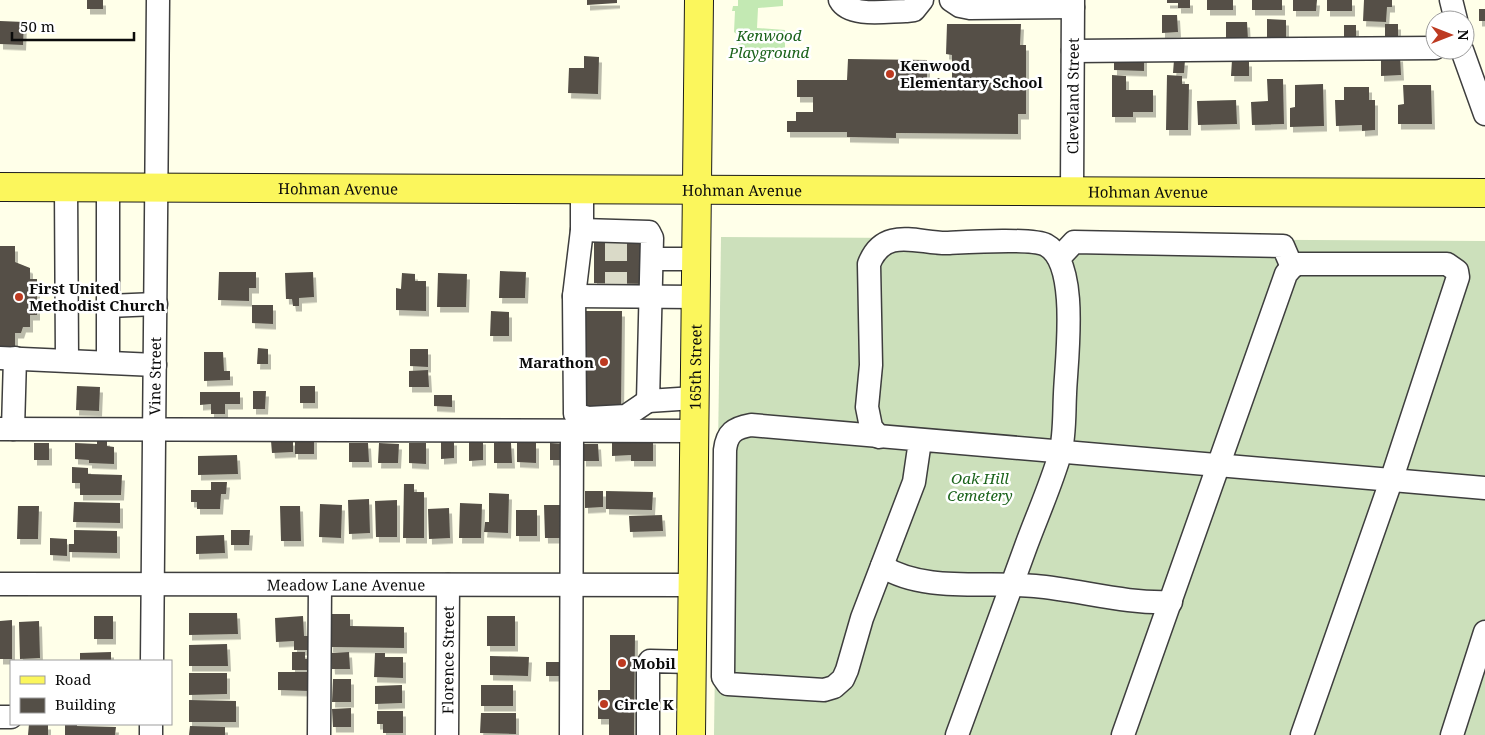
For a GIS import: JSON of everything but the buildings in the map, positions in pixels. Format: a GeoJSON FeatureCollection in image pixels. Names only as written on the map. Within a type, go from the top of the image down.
{"type":"FeatureCollection","features":[{"type":"Feature","properties":{"kind":"main road","name":"165th Street"},"geometry":{"type":"LineString","coordinates":[[691,735],[696,190],[700,0]]}},
{"type":"Feature","properties":{"kind":"main road","name":"Hohman Avenue"},"geometry":{"type":"LineString","coordinates":[[0,187],[1485,192]]}},
{"type":"Feature","properties":{"kind":"street","name":"Vine Street"},"geometry":{"type":"LineString","coordinates":[[152,660],[158,0]]}},
{"type":"Feature","properties":{"kind":"street"},"geometry":{"type":"LineString","coordinates":[[840,0],[846,8],[855,11],[906,12],[914,10],[922,0]]}},
{"type":"Feature","properties":{"kind":"street"},"geometry":{"type":"LineString","coordinates":[[951,0],[960,6],[970,8],[1073,4]]}},
{"type":"Feature","properties":{"kind":"street","name":"Cleveland Street"},"geometry":{"type":"LineString","coordinates":[[1072,191],[1073,4]]}},
{"type":"Feature","properties":{"kind":"street"},"geometry":{"type":"LineString","coordinates":[[1073,51],[1425,48]]}},
{"type":"Feature","properties":{"kind":"street"},"geometry":{"type":"LineString","coordinates":[[1466,60],[1485,114]]}},
{"type":"Feature","properties":{"kind":"street"},"geometry":{"type":"LineString","coordinates":[[66,187],[67,360]]}},
{"type":"Feature","properties":{"kind":"street"},"geometry":{"type":"LineString","coordinates":[[108,187],[108,362]]}},
{"type":"Feature","properties":{"kind":"street"},"geometry":{"type":"LineString","coordinates":[[582,188],[582,230],[574,296],[575,414],[588,418],[626,416],[648,402],[694,398]]}},
{"type":"Feature","properties":{"kind":"street"},"geometry":{"type":"LineString","coordinates":[[582,230],[616,234],[650,232],[652,238],[652,259],[648,402]]}},
{"type":"Feature","properties":{"kind":"street"},"geometry":{"type":"LineString","coordinates":[[879,437],[871,428],[867,407],[871,365],[868,271],[873,253],[882,246],[899,239],[920,238],[943,243],[1028,241],[1046,245],[1059,258],[1066,281],[1069,316],[1061,453],[957,735]]}},
{"type":"Feature","properties":{"kind":"street"},"geometry":{"type":"LineString","coordinates":[[1059,258],[1074,242],[1283,246],[1292,267]]}},
{"type":"Feature","properties":{"kind":"street"},"geometry":{"type":"LineString","coordinates":[[652,259],[696,259]]}},
{"type":"Feature","properties":{"kind":"street"},"geometry":{"type":"LineString","coordinates":[[1124,735],[1286,274],[1292,267],[1308,264],[1447,264],[1457,271],[1458,277],[1391,481],[1302,735]]}},
{"type":"Feature","properties":{"kind":"street"},"geometry":{"type":"LineString","coordinates":[[574,296],[617,290],[651,298],[695,297]]}},
{"type":"Feature","properties":{"kind":"street"},"geometry":{"type":"LineString","coordinates":[[108,306],[156,304]]}},
{"type":"Feature","properties":{"kind":"street"},"geometry":{"type":"LineString","coordinates":[[155,365],[7,358],[7,430],[694,430]]}},
{"type":"Feature","properties":{"kind":"street"},"geometry":{"type":"LineString","coordinates":[[920,441],[914,482],[862,618],[843,680],[834,687],[824,690],[728,684],[723,677],[726,438],[731,431],[751,425],[1485,488]]}},
{"type":"Feature","properties":{"kind":"street"},"geometry":{"type":"LineString","coordinates":[[571,735],[572,430]]}},
{"type":"Feature","properties":{"kind":"street"},"geometry":{"type":"LineString","coordinates":[[882,566],[897,576],[924,581],[1037,586],[1112,600],[1147,603],[1171,602]]}},
{"type":"Feature","properties":{"kind":"street","name":"Meadow Lane Avenue"},"geometry":{"type":"LineString","coordinates":[[0,584],[692,585]]}},
{"type":"Feature","properties":{"kind":"street"},"geometry":{"type":"LineString","coordinates":[[319,735],[320,585]]}},
{"type":"Feature","properties":{"kind":"street","name":"Florence Street"},"geometry":{"type":"LineString","coordinates":[[447,735],[448,586]]}},
{"type":"Feature","properties":{"kind":"street"},"geometry":{"type":"LineString","coordinates":[[1452,735],[1485,632]]}},
{"type":"Feature","properties":{"kind":"street"},"geometry":{"type":"LineString","coordinates":[[648,735],[648,664],[650,661],[692,662]]}},
{"type":"Feature","properties":{"kind":"green space","name":"Kenwood Playground"},"geometry":{"type":"Polygon","coordinates":[[[738,0],[783,0],[783,6],[758,8],[757,28],[785,30],[785,59],[739,59],[738,35],[734,32],[735,11],[732,11],[733,6],[738,6],[738,0]]]}},
{"type":"Feature","properties":{"kind":"green space","name":"Oak Hill Cemetery"},"geometry":{"type":"Polygon","coordinates":[[[721,237],[1485,241],[1485,735],[714,735],[721,237]]]}},
{"type":"Feature","properties":{"kind":"tunnel"},"geometry":{"type":"LineString","coordinates":[[616,239],[616,284]]}},
{"type":"Feature","properties":{"kind":"place","name":"Kenwood Elementary School"},"geometry":{"type":"Point","coordinates":[890,74]}},
{"type":"Feature","properties":{"kind":"place","name":"First United Methodist Church"},"geometry":{"type":"Point","coordinates":[19,297]}},
{"type":"Feature","properties":{"kind":"place","name":"Marathon"},"geometry":{"type":"Point","coordinates":[604,362]}},
{"type":"Feature","properties":{"kind":"place","name":"Mobil"},"geometry":{"type":"Point","coordinates":[622,663]}},
{"type":"Feature","properties":{"kind":"place","name":"Circle K"},"geometry":{"type":"Point","coordinates":[604,704]}}]}
